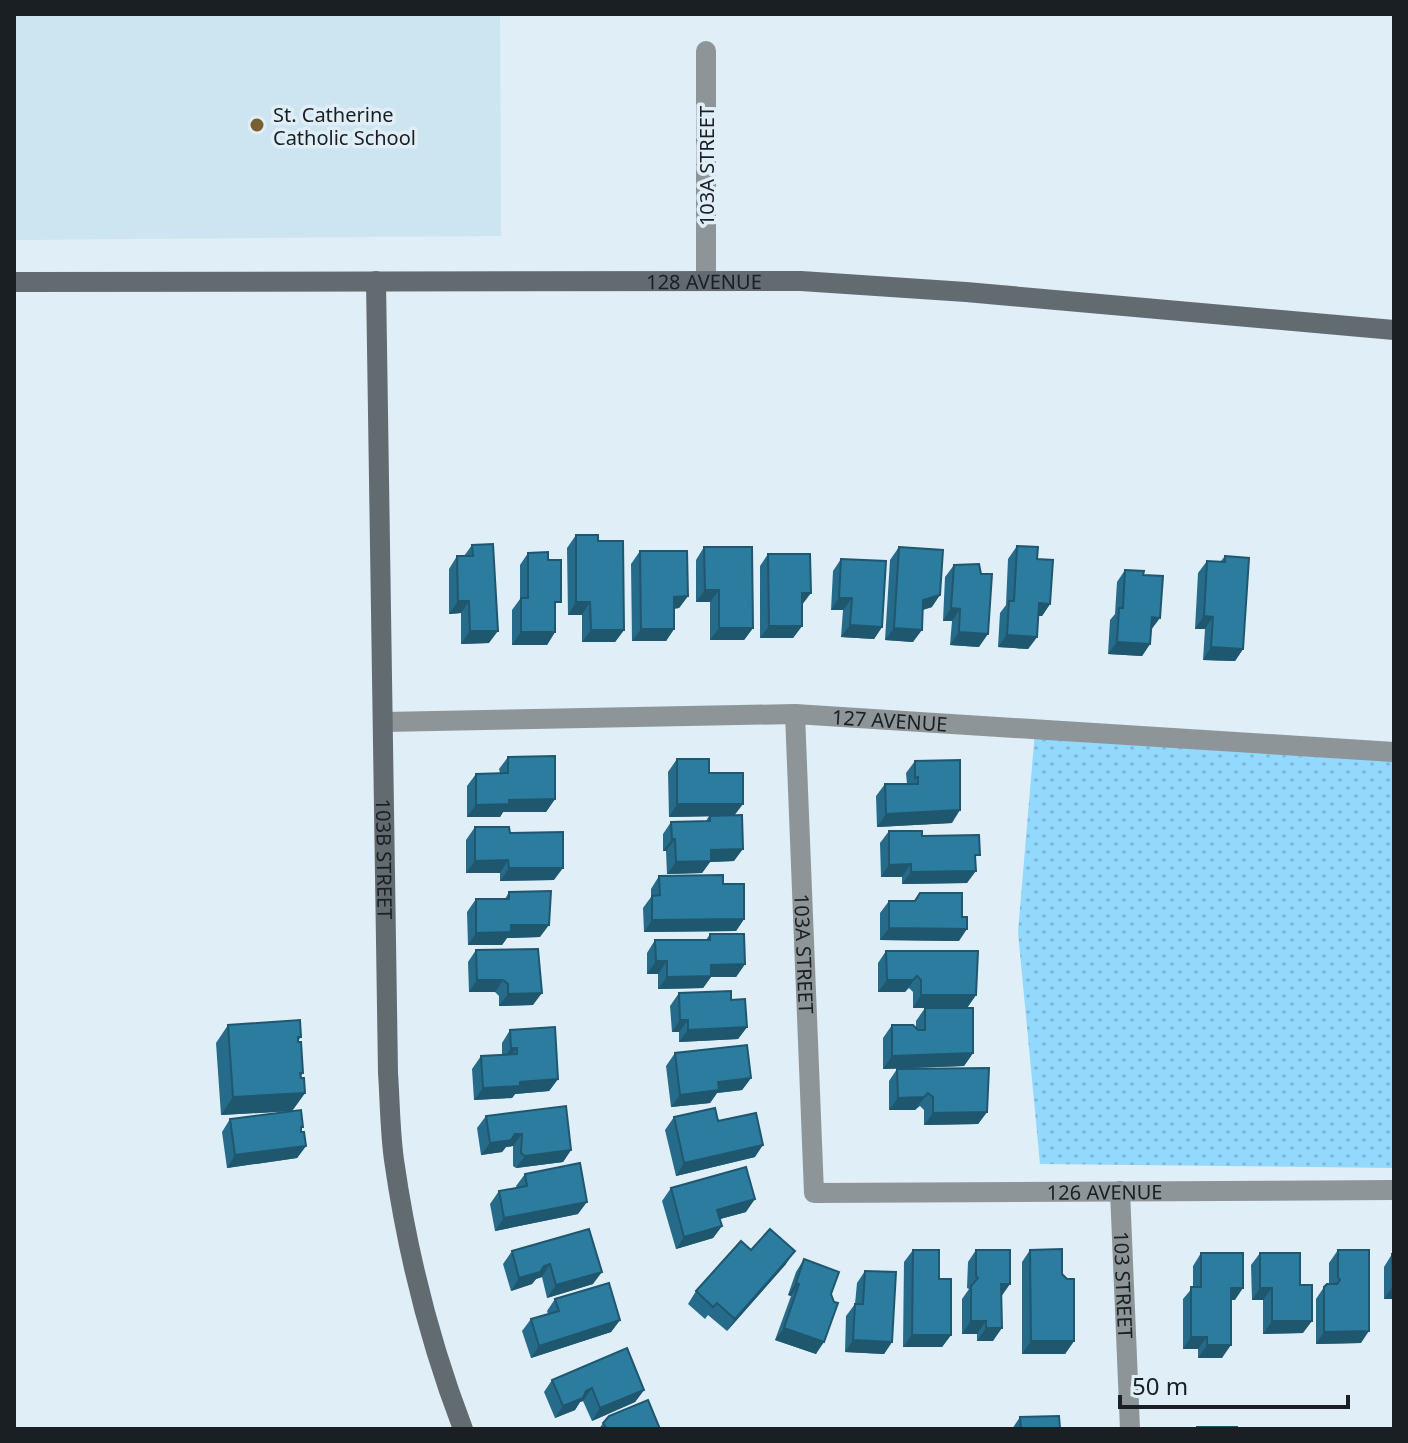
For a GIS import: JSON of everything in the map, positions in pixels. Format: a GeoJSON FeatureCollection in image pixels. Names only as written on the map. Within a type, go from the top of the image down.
{"type":"FeatureCollection","features":[{"type":"Feature","properties":{"kind":"street","name":"103A STREET"},"geometry":{"type":"LineString","coordinates":[[706,51],[706,280]]}},
{"type":"Feature","properties":{"kind":"street","name":"103B STREET"},"geometry":{"type":"LineString","coordinates":[[376,281],[388,1073],[393,1156],[407,1236],[448,1390],[463,1429]]}},
{"type":"Feature","properties":{"kind":"street","name":"128 AVENUE"},"geometry":{"type":"LineString","coordinates":[[14,282],[801,281],[966,292],[1394,330]]}},
{"type":"Feature","properties":{"kind":"street","name":"103A STREET"},"geometry":{"type":"LineString","coordinates":[[795,714],[814,1193]]}},
{"type":"Feature","properties":{"kind":"street","name":"127 AVENUE"},"geometry":{"type":"LineString","coordinates":[[384,722],[795,714],[1394,752]]}},
{"type":"Feature","properties":{"kind":"street","name":"126 AVENUE"},"geometry":{"type":"LineString","coordinates":[[814,1193],[1394,1190]]}},
{"type":"Feature","properties":{"kind":"street","name":"103 STREET"},"geometry":{"type":"LineString","coordinates":[[1120,1191],[1130,1429]]}},
{"type":"Feature","properties":{"kind":"shaded area","name":"St. Catherine Catholic School"},"geometry":{"type":"Polygon","coordinates":[[[14,14],[500,14],[501,236],[14,240],[14,14]]]}},
{"type":"Feature","properties":{"kind":"shaded area"},"geometry":{"type":"Polygon","coordinates":[[[1035,731],[1394,752],[1394,1168],[1040,1164],[1018,932],[1035,731]]]}},
{"type":"Feature","properties":{"kind":"building"},"geometry":{"type":"Polygon","coordinates":[[[576,535],[598,535],[598,541],[623,541],[624,630],[591,630],[590,602],[576,602],[576,535]]]}},
{"type":"Feature","properties":{"kind":"building"},"geometry":{"type":"Polygon","coordinates":[[[493,544],[498,631],[470,631],[469,601],[458,601],[457,556],[473,556],[472,545],[493,544]]]}},
{"type":"Feature","properties":{"kind":"building"},"geometry":{"type":"Polygon","coordinates":[[[1017,546],[1038,547],[1037,559],[1053,560],[1050,604],[1039,603],[1037,637],[1007,635],[1009,601],[1014,601],[1017,546]]]}},
{"type":"Feature","properties":{"kind":"building"},"geometry":{"type":"Polygon","coordinates":[[[704,547],[752,547],[753,628],[719,628],[719,590],[705,590],[704,547]]]}},
{"type":"Feature","properties":{"kind":"building"},"geometry":{"type":"Polygon","coordinates":[[[899,547],[943,550],[940,595],[923,600],[922,630],[894,628],[899,547]]]}},
{"type":"Feature","properties":{"kind":"building"},"geometry":{"type":"Polygon","coordinates":[[[640,551],[687,551],[688,596],[674,597],[674,629],[641,629],[640,551]]]}},
{"type":"Feature","properties":{"kind":"building"},"geometry":{"type":"Polygon","coordinates":[[[548,552],[548,560],[561,560],[561,602],[555,602],[555,632],[521,632],[521,598],[528,598],[528,553],[548,552]]]}},
{"type":"Feature","properties":{"kind":"building"},"geometry":{"type":"Polygon","coordinates":[[[768,554],[810,554],[811,593],[802,593],[802,626],[769,626],[768,554]]]}},
{"type":"Feature","properties":{"kind":"building"},"geometry":{"type":"Polygon","coordinates":[[[1225,556],[1249,558],[1243,649],[1211,647],[1213,617],[1204,616],[1207,561],[1225,562],[1225,556]]]}},
{"type":"Feature","properties":{"kind":"building"},"geometry":{"type":"Polygon","coordinates":[[[841,559],[886,561],[882,627],[850,625],[852,598],[839,598],[841,559]]]}},
{"type":"Feature","properties":{"kind":"building"},"geometry":{"type":"Polygon","coordinates":[[[979,564],[981,574],[992,574],[988,634],[959,632],[960,609],[951,608],[954,565],[979,564]]]}},
{"type":"Feature","properties":{"kind":"building"},"geometry":{"type":"Polygon","coordinates":[[[1125,570],[1163,576],[1160,618],[1152,617],[1150,644],[1117,642],[1125,570]]]}},
{"type":"Feature","properties":{"kind":"building"},"geometry":{"type":"Polygon","coordinates":[[[555,756],[555,799],[509,800],[509,804],[476,805],[476,774],[508,773],[508,757],[555,756]]]}},
{"type":"Feature","properties":{"kind":"building"},"geometry":{"type":"Polygon","coordinates":[[[677,759],[709,759],[709,773],[743,773],[743,804],[677,804],[677,759]]]}},
{"type":"Feature","properties":{"kind":"building"},"geometry":{"type":"Polygon","coordinates":[[[960,760],[960,810],[886,814],[885,784],[918,784],[915,761],[960,760]]]}},
{"type":"Feature","properties":{"kind":"building"},"geometry":{"type":"Polygon","coordinates":[[[742,815],[743,849],[711,850],[711,861],[676,862],[671,822],[710,821],[710,816],[742,815]]]}},
{"type":"Feature","properties":{"kind":"building"},"geometry":{"type":"Polygon","coordinates":[[[475,827],[509,827],[510,833],[563,832],[563,868],[509,868],[508,860],[475,861],[475,827]]]}},
{"type":"Feature","properties":{"kind":"building"},"geometry":{"type":"Polygon","coordinates":[[[889,831],[922,831],[922,836],[979,835],[980,855],[975,855],[976,871],[911,872],[911,864],[889,865],[889,831]]]}},
{"type":"Feature","properties":{"kind":"building"},"geometry":{"type":"Polygon","coordinates":[[[723,875],[723,884],[744,884],[744,919],[652,920],[652,896],[660,895],[659,876],[723,875]]]}},
{"type":"Feature","properties":{"kind":"building"},"geometry":{"type":"Polygon","coordinates":[[[551,891],[549,925],[511,925],[511,932],[476,933],[476,899],[509,899],[509,892],[551,891]]]}},
{"type":"Feature","properties":{"kind":"building"},"geometry":{"type":"Polygon","coordinates":[[[920,893],[962,893],[962,917],[967,917],[967,929],[889,928],[889,901],[915,901],[920,893]]]}},
{"type":"Feature","properties":{"kind":"building"},"geometry":{"type":"Polygon","coordinates":[[[710,934],[744,934],[745,964],[711,965],[711,976],[667,977],[667,961],[656,961],[655,940],[710,940],[710,934]]]}},
{"type":"Feature","properties":{"kind":"building"},"geometry":{"type":"Polygon","coordinates":[[[538,949],[542,993],[508,994],[508,984],[503,980],[477,980],[476,950],[538,949]]]}},
{"type":"Feature","properties":{"kind":"building"},"geometry":{"type":"Polygon","coordinates":[[[886,951],[978,951],[976,995],[921,995],[921,980],[917,976],[913,980],[887,980],[886,951]]]}},
{"type":"Feature","properties":{"kind":"building"},"geometry":{"type":"Polygon","coordinates":[[[731,991],[731,1000],[745,999],[747,1027],[688,1030],[688,1020],[680,1020],[679,993],[731,991]]]}},
{"type":"Feature","properties":{"kind":"building"},"geometry":{"type":"Polygon","coordinates":[[[925,1008],[973,1008],[973,1053],[892,1056],[892,1025],[913,1025],[918,1030],[925,1030],[925,1008]]]}},
{"type":"Feature","properties":{"kind":"building"},"geometry":{"type":"Polygon","coordinates":[[[300,1020],[301,1037],[298,1037],[298,1042],[301,1042],[303,1073],[300,1073],[304,1078],[305,1093],[233,1097],[228,1025],[300,1020]]]}},
{"type":"Feature","properties":{"kind":"building"},"geometry":{"type":"Polygon","coordinates":[[[555,1027],[558,1079],[520,1082],[520,1086],[483,1088],[481,1056],[517,1054],[517,1048],[511,1048],[510,1030],[555,1027]]]}},
{"type":"Feature","properties":{"kind":"building"},"geometry":{"type":"Polygon","coordinates":[[[747,1045],[751,1078],[718,1082],[719,1090],[680,1095],[675,1053],[747,1045]]]}},
{"type":"Feature","properties":{"kind":"building"},"geometry":{"type":"Polygon","coordinates":[[[989,1068],[987,1112],[933,1113],[933,1097],[928,1093],[924,1097],[898,1098],[897,1069],[989,1068]]]}},
{"type":"Feature","properties":{"kind":"building"},"geometry":{"type":"Polygon","coordinates":[[[566,1106],[571,1150],[525,1156],[521,1153],[522,1134],[515,1134],[511,1140],[490,1143],[486,1116],[566,1106]]]}},
{"type":"Feature","properties":{"kind":"building"},"geometry":{"type":"Polygon","coordinates":[[[715,1108],[718,1121],[756,1113],[763,1145],[684,1163],[674,1117],[715,1108]]]}},
{"type":"Feature","properties":{"kind":"building"},"geometry":{"type":"Polygon","coordinates":[[[301,1110],[301,1132],[304,1132],[306,1146],[235,1155],[230,1119],[301,1110]]]}},
{"type":"Feature","properties":{"kind":"building"},"geometry":{"type":"Polygon","coordinates":[[[580,1163],[587,1202],[504,1218],[499,1191],[527,1186],[525,1174],[580,1163]]]}},
{"type":"Feature","properties":{"kind":"building"},"geometry":{"type":"Polygon","coordinates":[[[746,1167],[755,1199],[717,1210],[722,1226],[684,1237],[671,1188],[746,1167]]]}},
{"type":"Feature","properties":{"kind":"building"},"geometry":{"type":"Polygon","coordinates":[[[589,1229],[602,1272],[556,1285],[550,1264],[540,1272],[519,1278],[512,1251],[589,1229]]]}},
{"type":"Feature","properties":{"kind":"building"},"geometry":{"type":"Polygon","coordinates":[[[770,1229],[795,1251],[735,1319],[717,1303],[713,1307],[696,1291],[741,1241],[751,1250],[770,1229]]]}},
{"type":"Feature","properties":{"kind":"building"},"geometry":{"type":"Polygon","coordinates":[[[1062,1249],[1062,1274],[1067,1279],[1074,1279],[1074,1341],[1031,1341],[1030,1250],[1062,1249]]]}},
{"type":"Feature","properties":{"kind":"building"},"geometry":{"type":"Polygon","coordinates":[[[913,1250],[939,1250],[939,1279],[951,1279],[951,1335],[912,1335],[913,1250]]]}},
{"type":"Feature","properties":{"kind":"building"},"geometry":{"type":"Polygon","coordinates":[[[976,1250],[1010,1250],[1010,1284],[1001,1284],[1002,1328],[986,1328],[986,1321],[971,1321],[971,1286],[978,1278],[976,1250]]]}},
{"type":"Feature","properties":{"kind":"building"},"geometry":{"type":"Polygon","coordinates":[[[1338,1250],[1369,1250],[1369,1331],[1324,1332],[1324,1287],[1337,1284],[1340,1280],[1338,1250]]]}},
{"type":"Feature","properties":{"kind":"building"},"geometry":{"type":"Polygon","coordinates":[[[1201,1253],[1243,1253],[1243,1288],[1231,1288],[1231,1345],[1207,1345],[1207,1337],[1191,1337],[1191,1287],[1201,1287],[1201,1253]]]}},
{"type":"Feature","properties":{"kind":"building"},"geometry":{"type":"Polygon","coordinates":[[[1260,1253],[1300,1253],[1300,1285],[1312,1285],[1312,1321],[1272,1321],[1272,1288],[1260,1288],[1260,1253]]]}},
{"type":"Feature","properties":{"kind":"building"},"geometry":{"type":"Polygon","coordinates":[[[1394,1254],[1394,1286],[1393,1286],[1394,1254]]]}},
{"type":"Feature","properties":{"kind":"building"},"geometry":{"type":"Polygon","coordinates":[[[804,1259],[839,1272],[831,1294],[834,1302],[838,1303],[824,1342],[784,1328],[804,1259]]]}},
{"type":"Feature","properties":{"kind":"building"},"geometry":{"type":"Polygon","coordinates":[[[865,1271],[896,1272],[892,1342],[853,1340],[855,1304],[863,1304],[865,1271]]]}},
{"type":"Feature","properties":{"kind":"building"},"geometry":{"type":"Polygon","coordinates":[[[609,1283],[620,1320],[539,1346],[531,1319],[559,1311],[555,1299],[609,1283]]]}},
{"type":"Feature","properties":{"kind":"building"},"geometry":{"type":"Polygon","coordinates":[[[627,1348],[644,1390],[600,1408],[592,1388],[586,1391],[583,1398],[563,1406],[552,1380],[627,1348]]]}},
{"type":"Feature","properties":{"kind":"building"},"geometry":{"type":"Polygon","coordinates":[[[648,1400],[660,1429],[607,1429],[603,1423],[609,1416],[648,1400]]]}},
{"type":"Feature","properties":{"kind":"building"},"geometry":{"type":"Polygon","coordinates":[[[1059,1416],[1060,1429],[1021,1429],[1020,1417],[1059,1416]]]}},
{"type":"Feature","properties":{"kind":"building"},"geometry":{"type":"Polygon","coordinates":[[[1237,1427],[1237,1429],[1197,1429],[1237,1427]]]}},
{"type":"Feature","properties":{"kind":"place","name":"St. Catherine Catholic School"},"geometry":{"type":"Point","coordinates":[257,125]}}]}
